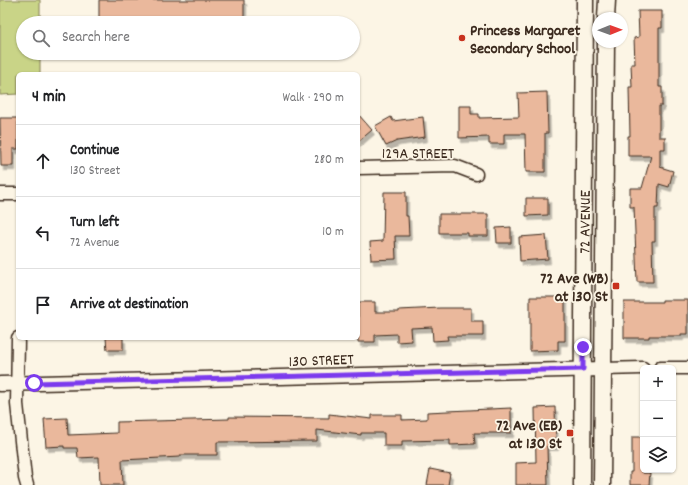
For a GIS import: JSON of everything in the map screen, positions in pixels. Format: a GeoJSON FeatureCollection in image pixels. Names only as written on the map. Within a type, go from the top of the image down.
{"type":"FeatureCollection","features":[{"type":"Feature","properties":{"kind":"main road","name":"72 AVENUE"},"geometry":{"type":"LineString","coordinates":[[582,485],[585,0]]}},
{"type":"Feature","properties":{"kind":"main road"},"geometry":{"type":"LineString","coordinates":[[606,0],[606,12]]}},
{"type":"Feature","properties":{"kind":"main road","name":"72 AVENUE"},"geometry":{"type":"LineString","coordinates":[[585,32],[591,37],[595,44],[598,58],[606,70]]}},
{"type":"Feature","properties":{"kind":"main road","name":"72 AVENUE"},"geometry":{"type":"LineString","coordinates":[[602,485],[606,48]]}},
{"type":"Feature","properties":{"kind":"street","name":"129A STREET"},"geometry":{"type":"LineString","coordinates":[[360,168],[455,166],[476,174]]}},
{"type":"Feature","properties":{"kind":"street"},"geometry":{"type":"LineString","coordinates":[[0,194],[16,194]]}},
{"type":"Feature","properties":{"kind":"street"},"geometry":{"type":"LineString","coordinates":[[18,340],[17,404],[27,485]]}},
{"type":"Feature","properties":{"kind":"street","name":"130 STREET"},"geometry":{"type":"LineString","coordinates":[[0,384],[640,368]]}},
{"type":"Feature","properties":{"kind":"street"},"geometry":{"type":"LineString","coordinates":[[676,368],[688,368]]}},
{"type":"Feature","properties":{"kind":"green space"},"geometry":{"type":"Polygon","coordinates":[[[0,0],[40,0],[40,16],[16,16],[16,60],[40,60],[40,72],[16,72],[16,94],[0,95],[0,0]]]}},
{"type":"Feature","properties":{"kind":"building"},"geometry":{"type":"Polygon","coordinates":[[[99,0],[244,0],[244,16],[99,16],[99,0]]]}},
{"type":"Feature","properties":{"kind":"building"},"geometry":{"type":"Polygon","coordinates":[[[638,11],[662,11],[662,28],[659,28],[659,87],[662,87],[662,106],[659,106],[659,137],[665,137],[665,149],[660,149],[660,167],[673,171],[669,187],[659,184],[658,208],[655,208],[655,241],[652,241],[653,282],[637,282],[634,207],[630,207],[630,188],[642,188],[651,156],[628,156],[628,136],[630,136],[629,87],[632,87],[631,64],[635,64],[634,38],[639,37],[638,11]]]}},
{"type":"Feature","properties":{"kind":"building"},"geometry":{"type":"Polygon","coordinates":[[[547,92],[548,133],[545,133],[545,172],[526,172],[525,134],[504,134],[504,144],[489,144],[489,137],[459,138],[459,106],[471,106],[471,114],[479,114],[479,118],[519,117],[518,93],[547,92]]]}},
{"type":"Feature","properties":{"kind":"building"},"geometry":{"type":"Polygon","coordinates":[[[360,116],[372,130],[360,140],[360,116]]]}},
{"type":"Feature","properties":{"kind":"building"},"geometry":{"type":"Polygon","coordinates":[[[391,117],[393,121],[423,117],[425,137],[397,141],[386,146],[375,126],[391,117]]]}},
{"type":"Feature","properties":{"kind":"building"},"geometry":{"type":"Polygon","coordinates":[[[0,118],[16,118],[16,149],[13,149],[13,166],[1,166],[0,118]]]}},
{"type":"Feature","properties":{"kind":"building"},"geometry":{"type":"Polygon","coordinates":[[[384,192],[406,192],[406,216],[408,216],[409,236],[395,236],[396,259],[371,260],[370,242],[383,241],[384,192]]]}},
{"type":"Feature","properties":{"kind":"building"},"geometry":{"type":"Polygon","coordinates":[[[526,198],[548,198],[548,215],[526,216],[526,198]]]}},
{"type":"Feature","properties":{"kind":"building"},"geometry":{"type":"Polygon","coordinates":[[[439,214],[488,214],[488,236],[468,236],[468,233],[439,233],[439,214]]]}},
{"type":"Feature","properties":{"kind":"building"},"geometry":{"type":"Polygon","coordinates":[[[511,227],[511,243],[497,243],[496,228],[511,227]]]}},
{"type":"Feature","properties":{"kind":"building"},"geometry":{"type":"Polygon","coordinates":[[[546,235],[548,259],[520,261],[519,237],[546,235]]]}},
{"type":"Feature","properties":{"kind":"building"},"geometry":{"type":"Polygon","coordinates":[[[530,297],[565,297],[565,341],[558,341],[558,350],[530,351],[530,297]]]}},
{"type":"Feature","properties":{"kind":"building"},"geometry":{"type":"Polygon","coordinates":[[[662,300],[688,300],[688,334],[681,334],[681,336],[649,336],[649,338],[624,338],[624,302],[662,302],[662,300]]]}},
{"type":"Feature","properties":{"kind":"building"},"geometry":{"type":"Polygon","coordinates":[[[360,302],[375,302],[375,312],[399,312],[399,310],[440,308],[471,308],[471,321],[483,321],[483,336],[447,336],[448,340],[433,341],[432,327],[411,328],[412,341],[397,342],[397,334],[375,335],[375,342],[358,342],[358,340],[360,340],[360,302]]]}},
{"type":"Feature","properties":{"kind":"building"},"geometry":{"type":"Polygon","coordinates":[[[106,340],[123,340],[123,350],[107,350],[106,340]]]}},
{"type":"Feature","properties":{"kind":"building"},"geometry":{"type":"Polygon","coordinates":[[[555,407],[556,446],[547,446],[548,485],[516,485],[516,463],[536,462],[535,408],[555,407]]]}},
{"type":"Feature","properties":{"kind":"building"},"geometry":{"type":"Polygon","coordinates":[[[511,408],[511,433],[474,433],[475,444],[450,445],[450,440],[402,441],[402,446],[384,446],[384,433],[361,433],[361,435],[317,430],[317,441],[217,442],[217,455],[180,455],[180,457],[122,460],[123,485],[100,485],[99,457],[78,458],[77,448],[64,448],[64,446],[46,447],[44,419],[67,418],[68,435],[117,433],[117,422],[229,419],[229,417],[329,418],[329,414],[372,419],[372,415],[402,415],[402,420],[427,419],[427,412],[511,408]]]}},
{"type":"Feature","properties":{"kind":"building"},"geometry":{"type":"Polygon","coordinates":[[[632,437],[640,437],[640,473],[650,473],[649,485],[630,485],[630,472],[632,472],[632,437]]]}},
{"type":"Feature","properties":{"kind":"building"},"geometry":{"type":"Polygon","coordinates":[[[430,469],[450,473],[448,485],[427,485],[430,469]]]}},
{"type":"Feature","properties":{"kind":"place","name":"Princess Margaret Secondary School"},"geometry":{"type":"Point","coordinates":[462,38]}},
{"type":"Feature","properties":{"kind":"place","name":"72 Ave (WB) at 130 St"},"geometry":{"type":"Point","coordinates":[616,286]}},
{"type":"Feature","properties":{"kind":"place","name":"72 Ave (EB) at 130 St"},"geometry":{"type":"Point","coordinates":[570,433]}},
{"type":"Feature","properties":{"kind":"route"},"geometry":{"type":"LineString","coordinates":[[34,383],[583,369],[583,347]]}}]}
